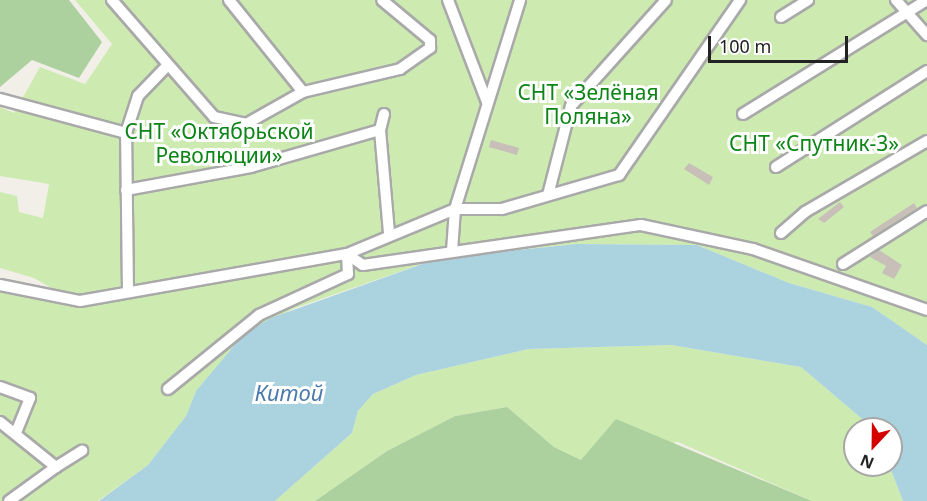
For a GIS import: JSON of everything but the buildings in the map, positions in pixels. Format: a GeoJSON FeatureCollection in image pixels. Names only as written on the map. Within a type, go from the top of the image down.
{"type":"FeatureCollection","features":[{"type":"Feature","properties":{"kind":"street"},"geometry":{"type":"LineString","coordinates":[[112,0],[167,66],[214,117],[230,123],[246,124],[303,92],[400,69],[430,48],[430,40],[382,0]]}},
{"type":"Feature","properties":{"kind":"street"},"geometry":{"type":"LineString","coordinates":[[229,0],[303,92]]}},
{"type":"Feature","properties":{"kind":"street"},"geometry":{"type":"LineString","coordinates":[[448,0],[487,102]]}},
{"type":"Feature","properties":{"kind":"street"},"geometry":{"type":"LineString","coordinates":[[452,251],[455,209],[520,0]]}},
{"type":"Feature","properties":{"kind":"street"},"geometry":{"type":"LineString","coordinates":[[548,195],[571,106],[666,0]]}},
{"type":"Feature","properties":{"kind":"street"},"geometry":{"type":"LineString","coordinates":[[0,285],[80,301],[347,254],[389,233],[455,209],[502,209],[619,175],[740,0]]}},
{"type":"Feature","properties":{"kind":"street"},"geometry":{"type":"LineString","coordinates":[[781,17],[808,0]]}},
{"type":"Feature","properties":{"kind":"street"},"geometry":{"type":"LineString","coordinates":[[896,0],[927,35]]}},
{"type":"Feature","properties":{"kind":"street"},"geometry":{"type":"LineString","coordinates":[[743,114],[927,0]]}},
{"type":"Feature","properties":{"kind":"street"},"geometry":{"type":"LineString","coordinates":[[128,291],[126,133],[138,96],[167,66]]}},
{"type":"Feature","properties":{"kind":"street"},"geometry":{"type":"LineString","coordinates":[[776,167],[927,71]]}},
{"type":"Feature","properties":{"kind":"street"},"geometry":{"type":"LineString","coordinates":[[0,99],[126,133]]}},
{"type":"Feature","properties":{"kind":"street"},"geometry":{"type":"LineString","coordinates":[[384,114],[380,130],[389,233]]}},
{"type":"Feature","properties":{"kind":"street"},"geometry":{"type":"LineString","coordinates":[[126,190],[251,167],[380,130]]}},
{"type":"Feature","properties":{"kind":"street"},"geometry":{"type":"LineString","coordinates":[[781,233],[805,212],[927,141]]}},
{"type":"Feature","properties":{"kind":"street"},"geometry":{"type":"LineString","coordinates":[[843,264],[927,211]]}},
{"type":"Feature","properties":{"kind":"street"},"geometry":{"type":"LineString","coordinates":[[347,254],[363,265],[641,225],[753,249],[927,310]]}},
{"type":"Feature","properties":{"kind":"street"},"geometry":{"type":"LineString","coordinates":[[168,388],[260,315],[348,274],[347,254]]}},
{"type":"Feature","properties":{"kind":"street"},"geometry":{"type":"LineString","coordinates":[[0,387],[30,398],[16,432]]}},
{"type":"Feature","properties":{"kind":"street"},"geometry":{"type":"LineString","coordinates":[[0,422],[16,432],[56,467]]}},
{"type":"Feature","properties":{"kind":"street"},"geometry":{"type":"LineString","coordinates":[[9,501],[82,451]]}},
{"type":"Feature","properties":{"kind":"green space"},"geometry":{"type":"Polygon","coordinates":[[[0,0],[69,0],[102,42],[79,78],[32,60],[0,87],[0,0]]]}},
{"type":"Feature","properties":{"kind":"green space"},"geometry":{"type":"Polygon","coordinates":[[[75,0],[927,0],[927,345],[872,307],[789,283],[697,245],[577,244],[439,258],[295,308],[243,335],[196,391],[186,416],[148,465],[98,501],[0,501],[0,283],[73,306],[74,301],[34,278],[0,268],[0,192],[17,196],[19,212],[43,218],[49,184],[0,176],[0,107],[14,113],[40,67],[85,84],[112,44],[75,0]]]}},
{"type":"Feature","properties":{"kind":"green space"},"geometry":{"type":"Polygon","coordinates":[[[671,345],[801,367],[860,417],[843,417],[843,477],[894,477],[903,501],[812,501],[678,442],[581,460],[554,447],[507,407],[455,416],[387,451],[315,501],[275,501],[352,433],[358,411],[373,394],[416,375],[529,349],[671,345]]]}},
{"type":"Feature","properties":{"kind":"green space"},"geometry":{"type":"Polygon","coordinates":[[[507,407],[554,447],[581,460],[616,419],[812,501],[315,501],[387,451],[455,416],[507,407]]]}},
{"type":"Feature","properties":{"kind":"water","name":"Китой"},"geometry":{"type":"Polygon","coordinates":[[[577,244],[697,245],[789,283],[872,307],[927,345],[927,501],[903,501],[894,477],[903,477],[903,417],[860,417],[801,367],[671,345],[529,349],[416,375],[373,394],[358,411],[352,433],[275,501],[99,501],[148,465],[186,416],[196,391],[243,335],[271,318],[439,258],[577,244]]]}},
{"type":"Feature","properties":{"kind":"park label","name":"СНТ «Зелёная Поляна»"},"geometry":{"type":"Point","coordinates":[588,104]}},
{"type":"Feature","properties":{"kind":"park label","name":"СНТ «Октябрьской Революции»"},"geometry":{"type":"Point","coordinates":[219,143]}},
{"type":"Feature","properties":{"kind":"park label","name":"СНТ «Спутник-3»"},"geometry":{"type":"Point","coordinates":[814,143]}}]}
